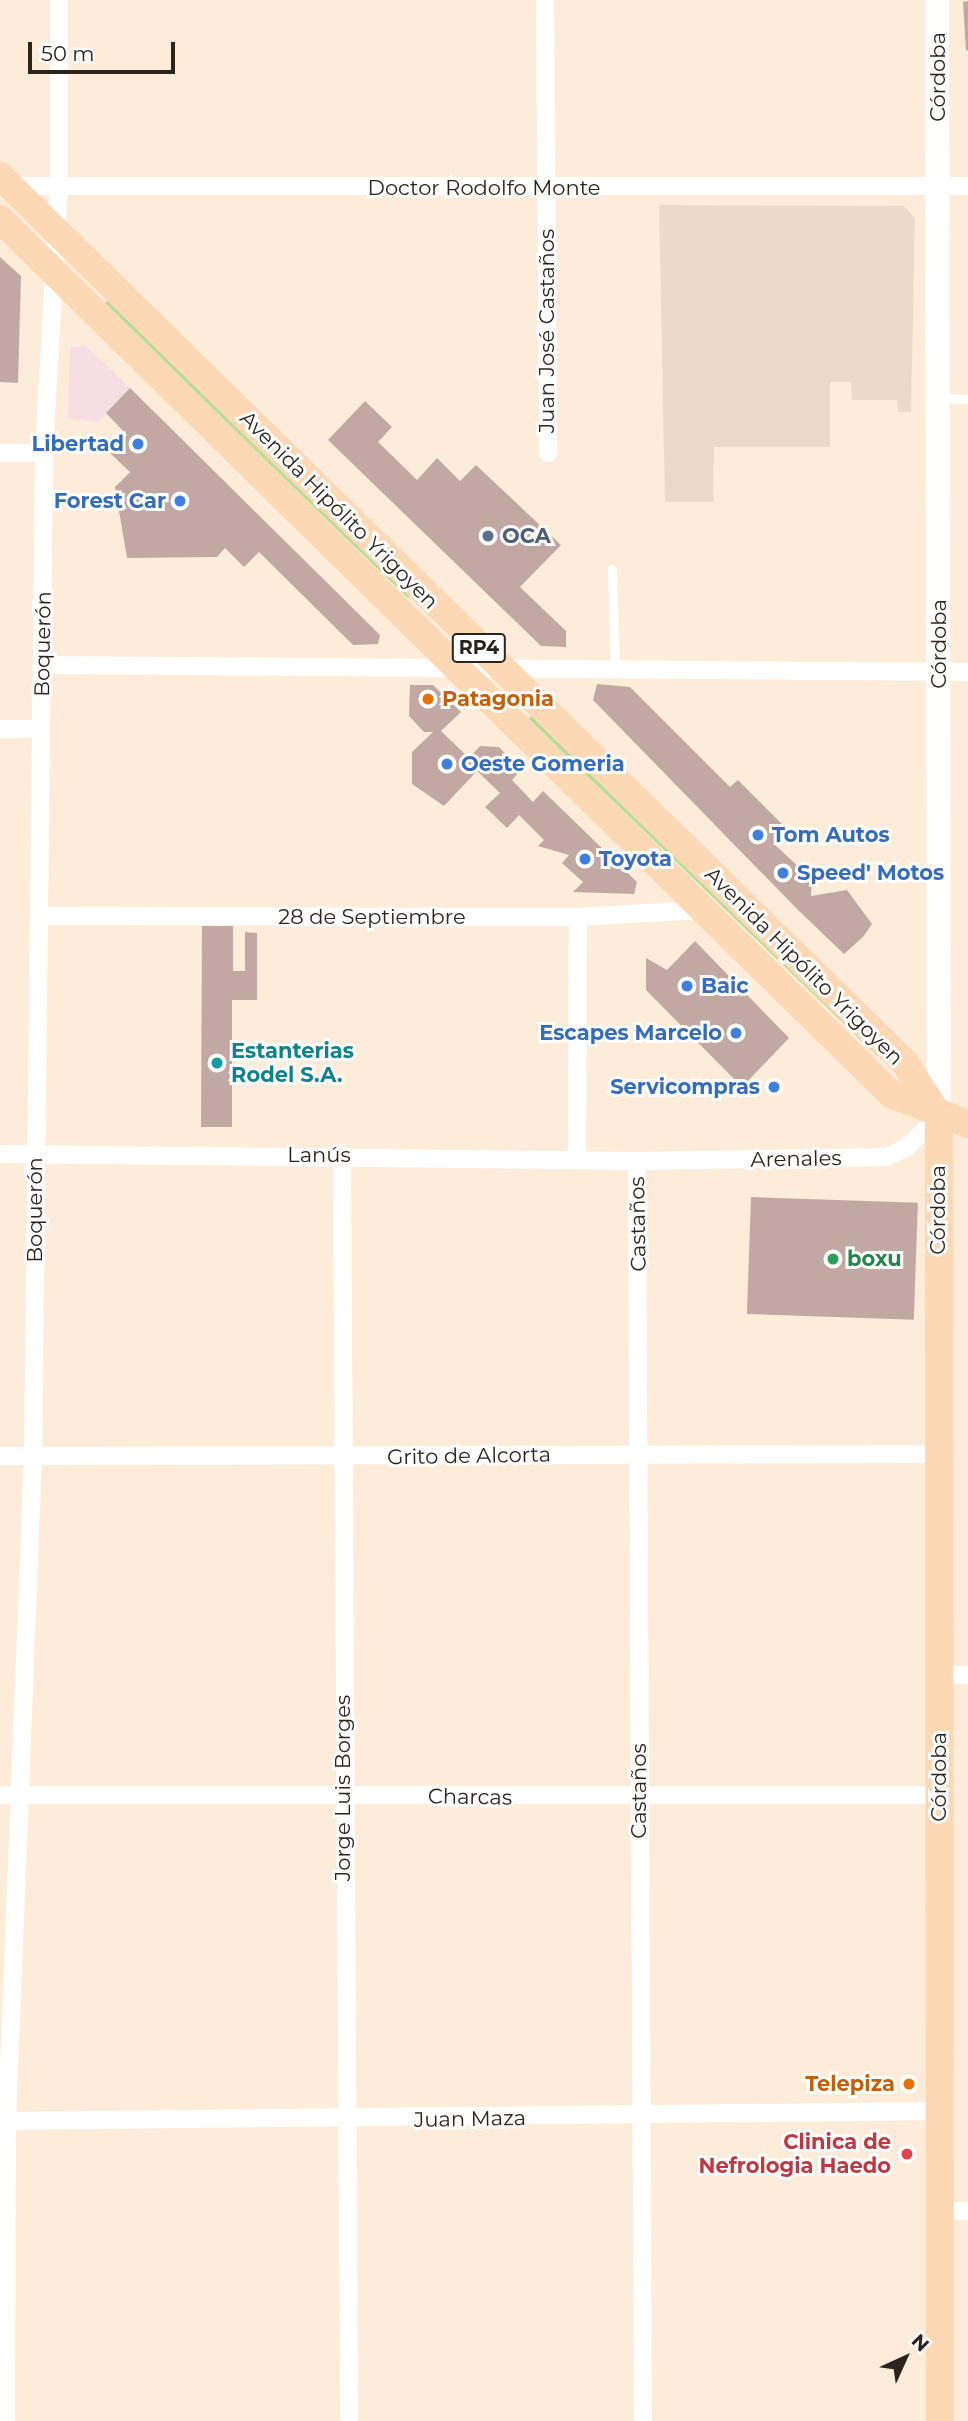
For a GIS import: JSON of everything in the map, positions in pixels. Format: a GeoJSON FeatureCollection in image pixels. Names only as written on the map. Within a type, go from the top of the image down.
{"type":"FeatureCollection","features":[{"type":"Feature","properties":{"kind":"main road","name":"Avenida Hipólito Yrigoyen"},"geometry":{"type":"LineString","coordinates":[[3,183],[54,229],[905,1063],[939,1116]]}},
{"type":"Feature","properties":{"kind":"main road","name":"Avenida Hipólito Yrigoyen"},"geometry":{"type":"LineString","coordinates":[[0,219],[699,909],[891,1094],[939,1116]]}},
{"type":"Feature","properties":{"kind":"main road","name":"RP4"},"geometry":{"type":"LineString","coordinates":[[939,1116],[968,1124]]}},
{"type":"Feature","properties":{"kind":"main road","name":"Córdoba"},"geometry":{"type":"LineString","coordinates":[[939,1116],[940,2421]]}},
{"type":"Feature","properties":{"kind":"street","name":"Boquerón"},"geometry":{"type":"LineString","coordinates":[[6,2421],[4,2121],[8,1795],[33,1456],[35,1154],[43,916],[41,729],[44,665],[44,453],[50,268],[59,188],[59,0]]}},
{"type":"Feature","properties":{"kind":"street","name":"Juan José Castaños"},"geometry":{"type":"LineString","coordinates":[[545,0],[548,453]]}},
{"type":"Feature","properties":{"kind":"street","name":"Córdoba"},"geometry":{"type":"LineString","coordinates":[[937,0],[939,1116]]}},
{"type":"Feature","properties":{"kind":"street","name":"Doctor Rodolfo Monte"},"geometry":{"type":"LineString","coordinates":[[3,183],[59,188],[968,186]]}},
{"type":"Feature","properties":{"kind":"street"},"geometry":{"type":"LineString","coordinates":[[0,453],[44,453]]}},
{"type":"Feature","properties":{"kind":"street"},"geometry":{"type":"LineString","coordinates":[[44,665],[452,666],[502,670],[615,672],[968,672]]}},
{"type":"Feature","properties":{"kind":"street"},"geometry":{"type":"LineString","coordinates":[[0,729],[41,729]]}},
{"type":"Feature","properties":{"kind":"street","name":"28 de Septiembre"},"geometry":{"type":"LineString","coordinates":[[43,916],[578,917],[699,909]]}},
{"type":"Feature","properties":{"kind":"street"},"geometry":{"type":"LineString","coordinates":[[577,1160],[578,917]]}},
{"type":"Feature","properties":{"kind":"street","name":"Arenales"},"geometry":{"type":"LineString","coordinates":[[638,1161],[887,1157],[907,1147],[939,1116]]}},
{"type":"Feature","properties":{"kind":"street","name":"Lanús"},"geometry":{"type":"LineString","coordinates":[[0,1154],[342,1155],[638,1161]]}},
{"type":"Feature","properties":{"kind":"street","name":"Jorge Luis Borges"},"geometry":{"type":"LineString","coordinates":[[342,1155],[342,1795],[349,2421]]}},
{"type":"Feature","properties":{"kind":"street","name":"Castaños"},"geometry":{"type":"LineString","coordinates":[[638,1161],[642,1453],[639,2115],[643,2421]]}},
{"type":"Feature","properties":{"kind":"street","name":"Grito de Alcorta"},"geometry":{"type":"LineString","coordinates":[[0,1456],[342,1458],[642,1453],[939,1454]]}},
{"type":"Feature","properties":{"kind":"street"},"geometry":{"type":"LineString","coordinates":[[939,1675],[968,1675]]}},
{"type":"Feature","properties":{"kind":"street","name":"Charcas"},"geometry":{"type":"LineString","coordinates":[[8,1795],[342,1795],[639,1799],[939,1795]]}},
{"type":"Feature","properties":{"kind":"street","name":"Juan Maza"},"geometry":{"type":"LineString","coordinates":[[4,2121],[940,2111]]}},
{"type":"Feature","properties":{"kind":"street"},"geometry":{"type":"LineString","coordinates":[[940,2211],[968,2211]]}},
{"type":"Feature","properties":{"kind":"lane"},"geometry":{"type":"LineString","coordinates":[[936,398],[968,399]]}},
{"type":"Feature","properties":{"kind":"lane"},"geometry":{"type":"LineString","coordinates":[[612,569],[615,672]]}},
{"type":"Feature","properties":{"kind":"shaded area"},"geometry":{"type":"Polygon","coordinates":[[[659,205],[904,206],[915,218],[911,412],[898,412],[897,400],[852,400],[851,382],[830,382],[830,447],[714,447],[713,502],[665,502],[659,205]]]}},
{"type":"Feature","properties":{"kind":"shaded area"},"geometry":{"type":"Polygon","coordinates":[[[85,345],[130,388],[97,423],[68,418],[70,348],[85,345]]]}},
{"type":"Feature","properties":{"kind":"green space"},"geometry":{"type":"Polygon","coordinates":[[[108,300],[412,594],[408,598],[104,304],[108,300]]]}},
{"type":"Feature","properties":{"kind":"green space"},"geometry":{"type":"Polygon","coordinates":[[[533,714],[882,1051],[877,1056],[528,719],[533,714]]]}},
{"type":"Feature","properties":{"kind":"building"},"geometry":{"type":"Polygon","coordinates":[[[968,1],[968,50],[966,51],[963,2],[968,1]]]}},
{"type":"Feature","properties":{"kind":"building"},"geometry":{"type":"Polygon","coordinates":[[[0,257],[21,276],[18,383],[0,382],[0,257]]]}},
{"type":"Feature","properties":{"kind":"building"},"geometry":{"type":"Polygon","coordinates":[[[130,388],[380,635],[378,644],[353,645],[259,552],[244,567],[225,548],[217,557],[127,558],[115,487],[130,472],[110,453],[127,435],[106,413],[130,388]]]}},
{"type":"Feature","properties":{"kind":"building"},"geometry":{"type":"Polygon","coordinates":[[[365,401],[392,427],[378,442],[417,480],[437,458],[460,481],[476,465],[561,545],[520,587],[566,631],[566,647],[541,646],[328,440],[365,401]]]}},
{"type":"Feature","properties":{"kind":"building"},"geometry":{"type":"Polygon","coordinates":[[[597,684],[630,687],[730,787],[738,780],[789,831],[775,845],[812,879],[811,896],[847,890],[872,924],[863,937],[844,954],[593,700],[597,684]]]}},
{"type":"Feature","properties":{"kind":"building"},"geometry":{"type":"Polygon","coordinates":[[[410,685],[433,685],[461,712],[441,731],[469,758],[480,746],[499,747],[521,770],[512,780],[533,802],[543,791],[637,882],[634,894],[573,892],[583,882],[562,863],[569,855],[538,846],[544,840],[519,815],[507,828],[485,807],[500,793],[477,771],[444,806],[412,784],[412,752],[433,732],[424,732],[409,716],[410,685]]]}},
{"type":"Feature","properties":{"kind":"building","name":"Estanterias Rodel S.A."},"geometry":{"type":"Polygon","coordinates":[[[202,926],[233,926],[233,971],[245,971],[245,932],[257,933],[257,1000],[232,1000],[232,1127],[201,1127],[202,926]]]}},
{"type":"Feature","properties":{"kind":"building"},"geometry":{"type":"Polygon","coordinates":[[[695,941],[789,1038],[742,1087],[646,990],[646,958],[667,970],[695,941]]]}},
{"type":"Feature","properties":{"kind":"building","name":"boxu"},"geometry":{"type":"Polygon","coordinates":[[[751,1197],[918,1203],[914,1320],[747,1314],[751,1197]]]}},
{"type":"Feature","properties":{"kind":"place","name":"Libertad"},"geometry":{"type":"Point","coordinates":[138,444]}},
{"type":"Feature","properties":{"kind":"place","name":"Forest Car"},"geometry":{"type":"Point","coordinates":[180,501]}},
{"type":"Feature","properties":{"kind":"place","name":"OCA"},"geometry":{"type":"Point","coordinates":[488,536]}},
{"type":"Feature","properties":{"kind":"place","name":"Patagonia"},"geometry":{"type":"Point","coordinates":[428,699]}},
{"type":"Feature","properties":{"kind":"place","name":"Oeste Gomeria"},"geometry":{"type":"Point","coordinates":[447,764]}},
{"type":"Feature","properties":{"kind":"place","name":"Tom Autos"},"geometry":{"type":"Point","coordinates":[758,835]}},
{"type":"Feature","properties":{"kind":"place","name":"Toyota"},"geometry":{"type":"Point","coordinates":[585,859]}},
{"type":"Feature","properties":{"kind":"place","name":"Speed' Motos"},"geometry":{"type":"Point","coordinates":[783,873]}},
{"type":"Feature","properties":{"kind":"place","name":"Baic"},"geometry":{"type":"Point","coordinates":[687,986]}},
{"type":"Feature","properties":{"kind":"place","name":"Escapes Marcelo"},"geometry":{"type":"Point","coordinates":[736,1033]}},
{"type":"Feature","properties":{"kind":"place","name":"Estanterias Rodel S.A."},"geometry":{"type":"Point","coordinates":[217,1063]}},
{"type":"Feature","properties":{"kind":"place","name":"Servicompras"},"geometry":{"type":"Point","coordinates":[774,1087]}},
{"type":"Feature","properties":{"kind":"place","name":"boxu"},"geometry":{"type":"Point","coordinates":[833,1259]}},
{"type":"Feature","properties":{"kind":"place","name":"Telepiza"},"geometry":{"type":"Point","coordinates":[909,2084]}},
{"type":"Feature","properties":{"kind":"place","name":"Clinica de Nefrologia Haedo"},"geometry":{"type":"Point","coordinates":[907,2154]}}]}
